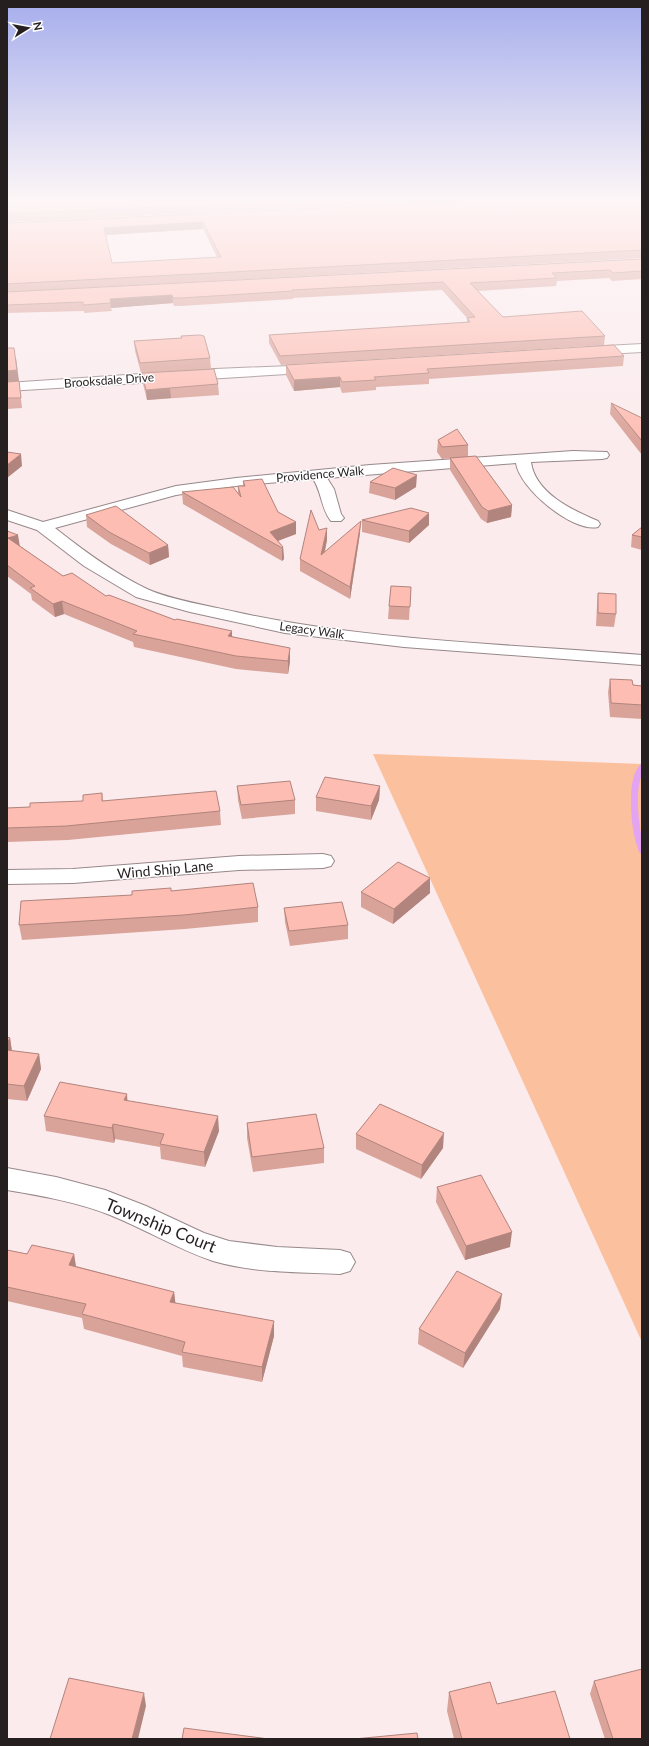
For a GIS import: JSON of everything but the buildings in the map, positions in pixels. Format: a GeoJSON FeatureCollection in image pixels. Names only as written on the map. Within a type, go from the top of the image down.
{"type":"FeatureCollection","features":[{"type":"Feature","properties":{"kind":"street"},"geometry":{"type":"LineString","coordinates":[[577,352],[642,348]]}},
{"type":"Feature","properties":{"kind":"street","name":"Brooksdale Drive"},"geometry":{"type":"LineString","coordinates":[[7,387],[215,373],[325,368]]}},
{"type":"Feature","properties":{"kind":"street","name":"Providence Walk"},"geometry":{"type":"LineString","coordinates":[[43,527],[176,491],[236,482],[317,474],[523,458],[602,455]]}},
{"type":"Feature","properties":{"kind":"street"},"geometry":{"type":"LineString","coordinates":[[523,458],[522,466],[530,481],[545,496],[573,516],[592,524]]}},
{"type":"Feature","properties":{"kind":"street"},"geometry":{"type":"LineString","coordinates":[[317,474],[327,489],[333,514],[336,518]]}},
{"type":"Feature","properties":{"kind":"street","name":"Legacy Walk"},"geometry":{"type":"LineString","coordinates":[[7,515],[43,527],[90,563],[142,593],[190,607],[284,628],[512,652],[642,660]]}},
{"type":"Feature","properties":{"kind":"street","name":"Wind Ship Lane"},"geometry":{"type":"LineString","coordinates":[[7,877],[73,876],[239,863],[323,861]]}},
{"type":"Feature","properties":{"kind":"street","name":"Township Court"},"geometry":{"type":"LineString","coordinates":[[7,1179],[56,1187],[96,1199],[136,1214],[172,1233],[213,1248],[258,1259],[340,1262]]}},
{"type":"Feature","properties":{"kind":"shaded area"},"geometry":{"type":"Polygon","coordinates":[[[373,754],[642,764],[642,1342],[373,754]]]}},
{"type":"Feature","properties":{"kind":"waterway"},"geometry":{"type":"LineString","coordinates":[[642,768],[638,775],[634,796],[635,820],[642,850]]}}]}
